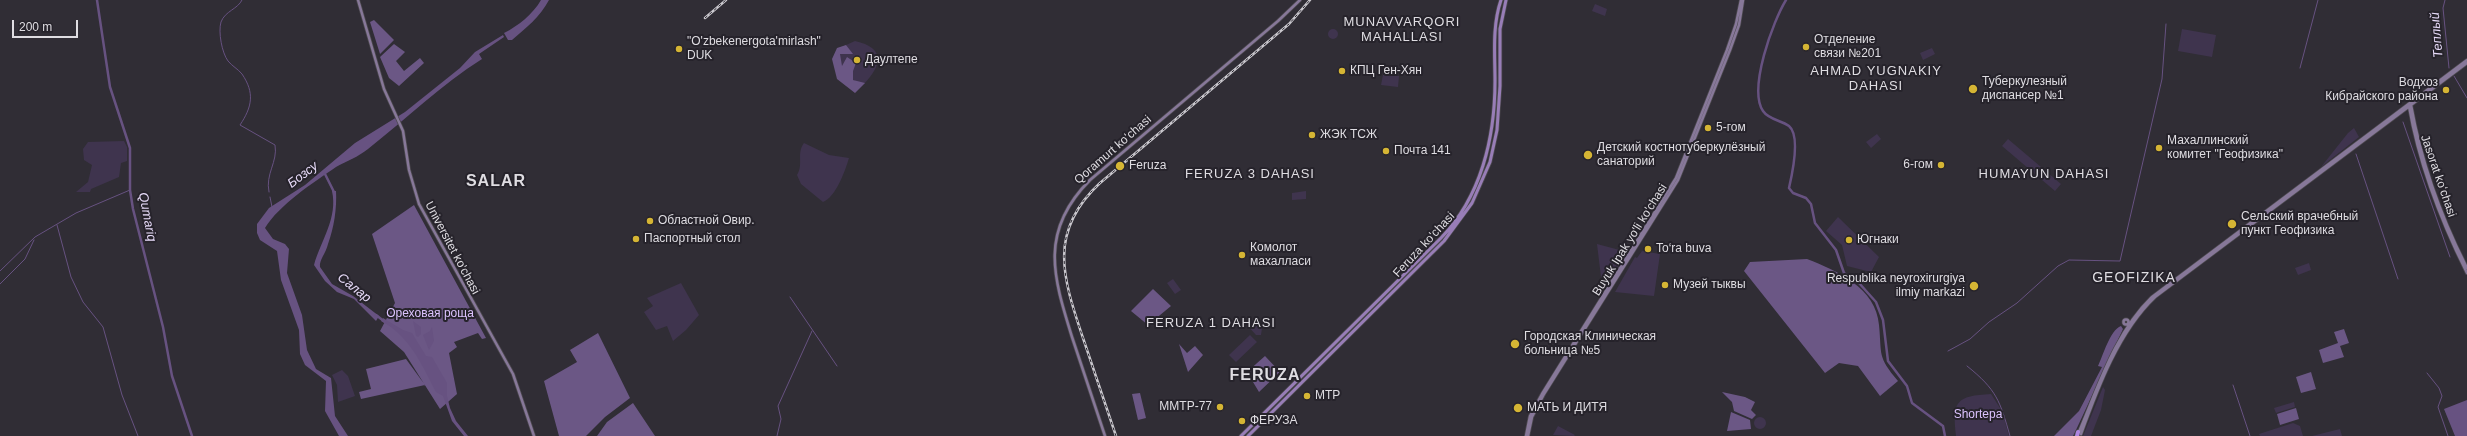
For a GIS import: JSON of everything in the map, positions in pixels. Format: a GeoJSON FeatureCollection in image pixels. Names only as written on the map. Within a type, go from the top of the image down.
{"type":"FeatureCollection","features":[{"type":"Feature","properties":{"kind":"main road","name":"Universitet ko'chasi"},"geometry":{"type":"LineString","coordinates":[[358,0],[384,89],[401,127],[409,170],[420,208],[513,374],[534,436]]}},
{"type":"Feature","properties":{"kind":"main road","name":"Qoramurt koʻchasi"},"geometry":{"type":"LineString","coordinates":[[1104,436],[1056,282],[1054,250],[1061,218],[1075,196],[1090,180],[1278,21],[1299,0]]}},
{"type":"Feature","properties":{"kind":"main road","name":"Feruza ko'chasi"},"geometry":{"type":"LineString","coordinates":[[1248,436],[1386,298],[1456,221],[1476,184],[1489,144],[1495,86],[1495,26],[1501,0]]}},
{"type":"Feature","properties":{"kind":"main road","name":"Feruza ko'chasi"},"geometry":{"type":"LineString","coordinates":[[1241,436],[1383,295],[1454,230],[1481,186],[1495,141],[1500,86],[1500,29],[1506,0]]}},
{"type":"Feature","properties":{"kind":"main road","name":"Buyuk Ipak yo'li ko'chasi"},"geometry":{"type":"LineString","coordinates":[[1527,436],[1530,416],[1538,400],[1674,183],[1730,43],[1742,0]]}},
{"type":"Feature","properties":{"kind":"main road"},"geometry":{"type":"LineString","coordinates":[[2127,329],[2128,322],[2170,284],[2467,60]]}},
{"type":"Feature","properties":{"kind":"main road"},"geometry":{"type":"LineString","coordinates":[[2079,434],[2127,329],[2128,322],[2156,293],[2192,264],[2304,181],[2467,63]]}},
{"type":"Feature","properties":{"kind":"main road"},"geometry":{"type":"LineString","coordinates":[[1495,86],[1500,86]]}},
{"type":"Feature","properties":{"kind":"main road","name":"Jasorat koʻchasi"},"geometry":{"type":"LineString","coordinates":[[2409,104],[2431,180],[2467,268]]}},
{"type":"Feature","properties":{"kind":"main road","name":"Jasorat koʻchasi"},"geometry":{"type":"LineString","coordinates":[[2409,104],[2416,140],[2437,204],[2467,273]]}},
{"type":"Feature","properties":{"kind":"main road"},"geometry":{"type":"LineString","coordinates":[[1383,295],[1386,298]]}},
{"type":"Feature","properties":{"kind":"main road"},"geometry":{"type":"LineString","coordinates":[[1309,369],[1312,373]]}},
{"type":"Feature","properties":{"kind":"green space"},"geometry":{"type":"Polygon","coordinates":[[[1595,4],[1607,9],[1605,16],[1592,11],[1595,4]]]}},
{"type":"Feature","properties":{"kind":"green space"},"geometry":{"type":"Polygon","coordinates":[[[374,20],[394,40],[380,54],[370,22],[374,20]]]}},
{"type":"Feature","properties":{"kind":"green space"},"geometry":{"type":"Polygon","coordinates":[[[1331,29],[1335,29],[1337,30],[1337,38],[1331,39],[1328,36],[1328,32],[1331,29]]]}},
{"type":"Feature","properties":{"kind":"green space"},"geometry":{"type":"Polygon","coordinates":[[[2182,29],[2216,35],[2212,57],[2178,51],[2182,29]]]}},
{"type":"Feature","properties":{"kind":"green space"},"geometry":{"type":"Polygon","coordinates":[[[855,41],[872,48],[878,58],[875,70],[864,84],[848,77],[842,69],[838,58],[838,52],[849,52],[846,45],[855,41]]]}},
{"type":"Feature","properties":{"kind":"green space"},"geometry":{"type":"Polygon","coordinates":[[[394,44],[405,52],[396,61],[404,71],[420,58],[424,63],[399,86],[389,78],[380,57],[394,44]]]}},
{"type":"Feature","properties":{"kind":"green space"},"geometry":{"type":"Polygon","coordinates":[[[846,45],[853,54],[840,54],[842,66],[847,57],[856,63],[853,71],[853,80],[865,83],[855,93],[837,79],[832,59],[837,48],[846,45]]]}},
{"type":"Feature","properties":{"kind":"green space"},"geometry":{"type":"Polygon","coordinates":[[[1932,48],[1935,54],[1923,60],[1920,53],[1932,48]]]}},
{"type":"Feature","properties":{"kind":"green space"},"geometry":{"type":"Polygon","coordinates":[[[1383,75],[1399,76],[1398,87],[1381,85],[1383,75]]]}},
{"type":"Feature","properties":{"kind":"green space"},"geometry":{"type":"Polygon","coordinates":[[[2354,128],[2359,137],[2321,167],[2348,133],[2354,128]]]}},
{"type":"Feature","properties":{"kind":"green space"},"geometry":{"type":"Polygon","coordinates":[[[1877,134],[1881,139],[1871,148],[1866,142],[1877,134]]]}},
{"type":"Feature","properties":{"kind":"green space"},"geometry":{"type":"Polygon","coordinates":[[[2008,139],[2061,184],[2055,191],[2002,146],[2008,139]]]}},
{"type":"Feature","properties":{"kind":"green space"},"geometry":{"type":"Polygon","coordinates":[[[124,141],[127,147],[127,161],[121,163],[119,177],[91,189],[90,192],[76,192],[88,182],[92,165],[84,160],[83,149],[88,142],[124,141]]]}},
{"type":"Feature","properties":{"kind":"green space"},"geometry":{"type":"Polygon","coordinates":[[[804,143],[829,155],[849,158],[836,189],[828,199],[823,202],[801,184],[797,175],[800,167],[801,151],[804,143]]]}},
{"type":"Feature","properties":{"kind":"green space"},"geometry":{"type":"Polygon","coordinates":[[[1306,191],[1306,199],[1292,200],[1292,193],[1306,191]]]}},
{"type":"Feature","properties":{"kind":"green space","name":"Ореховая роща"},"geometry":{"type":"Polygon","coordinates":[[[414,205],[486,338],[482,339],[478,333],[454,342],[457,347],[449,353],[457,394],[440,409],[404,352],[380,331],[395,303],[372,234],[414,205]]]}},
{"type":"Feature","properties":{"kind":"green space","name":"Югнаки"},"geometry":{"type":"Polygon","coordinates":[[[1838,217],[1879,257],[1871,272],[1847,266],[1842,245],[1826,231],[1838,217]]]}},
{"type":"Feature","properties":{"kind":"green space"},"geometry":{"type":"Polygon","coordinates":[[[1597,244],[1627,252],[1610,281],[1601,277],[1597,244]]]}},
{"type":"Feature","properties":{"kind":"green space"},"geometry":{"type":"Polygon","coordinates":[[[1642,251],[1660,254],[1654,296],[1615,292],[1635,257],[1637,258],[1642,251]]]}},
{"type":"Feature","properties":{"kind":"green space"},"geometry":{"type":"Polygon","coordinates":[[[1807,259],[1843,275],[1863,291],[1871,301],[1876,312],[1879,325],[1882,355],[1891,373],[1898,381],[1880,396],[1858,366],[1839,363],[1825,373],[1744,271],[1750,262],[1807,259]]]}},
{"type":"Feature","properties":{"kind":"green space"},"geometry":{"type":"Polygon","coordinates":[[[2309,263],[2311,270],[2298,275],[2295,268],[2309,263]]]}},
{"type":"Feature","properties":{"kind":"green space"},"geometry":{"type":"Polygon","coordinates":[[[1173,279],[1181,290],[1175,294],[1167,283],[1173,279]]]}},
{"type":"Feature","properties":{"kind":"green space"},"geometry":{"type":"Polygon","coordinates":[[[681,283],[699,315],[686,330],[673,341],[667,326],[656,330],[644,312],[653,306],[647,298],[681,283]]]}},
{"type":"Feature","properties":{"kind":"green space"},"geometry":{"type":"Polygon","coordinates":[[[1153,289],[1171,306],[1148,325],[1131,311],[1153,289]]]}},
{"type":"Feature","properties":{"kind":"green space"},"geometry":{"type":"Polygon","coordinates":[[[1251,321],[1262,328],[1261,335],[1256,335],[1247,325],[1251,321]]]}},
{"type":"Feature","properties":{"kind":"green space"},"geometry":{"type":"Polygon","coordinates":[[[2121,326],[2123,329],[2073,436],[2054,436],[2079,411],[2102,367],[2098,366],[2107,344],[2113,333],[2121,326]]]}},
{"type":"Feature","properties":{"kind":"green space"},"geometry":{"type":"Polygon","coordinates":[[[2344,329],[2349,343],[2340,346],[2344,357],[2323,363],[2319,350],[2338,343],[2334,332],[2344,329]]]}},
{"type":"Feature","properties":{"kind":"green space"},"geometry":{"type":"Polygon","coordinates":[[[598,333],[630,398],[605,417],[586,436],[559,436],[544,381],[577,362],[570,350],[598,333]]]}},
{"type":"Feature","properties":{"kind":"green space"},"geometry":{"type":"Polygon","coordinates":[[[1250,335],[1257,342],[1236,362],[1229,355],[1250,335]]]}},
{"type":"Feature","properties":{"kind":"green space"},"geometry":{"type":"Polygon","coordinates":[[[1179,344],[1187,353],[1195,346],[1203,355],[1188,372],[1179,344]]]}},
{"type":"Feature","properties":{"kind":"green space"},"geometry":{"type":"Polygon","coordinates":[[[1265,356],[1280,372],[1259,392],[1247,372],[1265,356]]]}},
{"type":"Feature","properties":{"kind":"green space"},"geometry":{"type":"Polygon","coordinates":[[[406,359],[425,385],[361,399],[359,392],[371,389],[366,369],[406,359]]]}},
{"type":"Feature","properties":{"kind":"green space"},"geometry":{"type":"Polygon","coordinates":[[[342,370],[348,376],[355,396],[338,402],[337,385],[332,375],[342,370]]]}},
{"type":"Feature","properties":{"kind":"green space"},"geometry":{"type":"Polygon","coordinates":[[[2311,372],[2316,389],[2301,393],[2296,377],[2311,372]]]}},
{"type":"Feature","properties":{"kind":"green space"},"geometry":{"type":"Polygon","coordinates":[[[2103,387],[2105,390],[2101,410],[2091,436],[2083,436],[2103,387]]]}},
{"type":"Feature","properties":{"kind":"green space"},"geometry":{"type":"Polygon","coordinates":[[[1722,392],[1745,397],[1755,402],[1751,410],[1756,415],[1752,419],[1734,411],[1732,402],[1722,392]]]}},
{"type":"Feature","properties":{"kind":"green space"},"geometry":{"type":"Polygon","coordinates":[[[1140,393],[1146,418],[1138,420],[1132,394],[1140,393]]]}},
{"type":"Feature","properties":{"kind":"green space","name":"Shortepa"},"geometry":{"type":"Polygon","coordinates":[[[1991,394],[2002,411],[2009,436],[1956,436],[1955,415],[1956,408],[1959,403],[1963,399],[1970,396],[1991,394]]]}},
{"type":"Feature","properties":{"kind":"green space"},"geometry":{"type":"Polygon","coordinates":[[[2294,402],[2295,407],[2276,413],[2274,408],[2294,402]]]}},
{"type":"Feature","properties":{"kind":"green space"},"geometry":{"type":"Polygon","coordinates":[[[633,403],[655,436],[597,436],[607,422],[633,403]]]}},
{"type":"Feature","properties":{"kind":"green space"},"geometry":{"type":"Polygon","coordinates":[[[2296,408],[2299,419],[2280,425],[2277,414],[2296,408]]]}},
{"type":"Feature","properties":{"kind":"green space"},"geometry":{"type":"Polygon","coordinates":[[[1731,412],[1750,420],[1751,429],[1727,431],[1731,412]]]}},
{"type":"Feature","properties":{"kind":"green space"},"geometry":{"type":"Polygon","coordinates":[[[1758,417],[1762,417],[1766,423],[1762,429],[1758,429],[1754,425],[1754,421],[1758,417]]]}},
{"type":"Feature","properties":{"kind":"green space"},"geometry":{"type":"Polygon","coordinates":[[[2293,423],[2300,426],[2303,436],[2260,436],[2259,434],[2293,423]]]}},
{"type":"Feature","properties":{"kind":"green space"},"geometry":{"type":"Polygon","coordinates":[[[1558,426],[1575,435],[1553,435],[1558,426]]]}},
{"type":"Feature","properties":{"kind":"green space"},"geometry":{"type":"Polygon","coordinates":[[[2340,429],[2342,436],[2312,436],[2340,429]]]}},
{"type":"Feature","properties":{"kind":"shaded area"},"geometry":{"type":"Polygon","coordinates":[[[541,0],[549,0],[532,22],[512,40],[508,40],[504,33],[525,19],[541,0]]]}},
{"type":"Feature","properties":{"kind":"shaded area","name":"Бозсу"},"geometry":{"type":"Polygon","coordinates":[[[503,35],[504,37],[479,54],[482,59],[438,91],[368,149],[336,167],[298,194],[271,219],[265,228],[273,239],[285,244],[289,249],[287,273],[302,315],[307,350],[316,369],[331,378],[335,416],[348,436],[339,436],[325,411],[326,381],[305,365],[300,354],[299,330],[281,280],[277,251],[260,240],[257,233],[257,224],[269,208],[305,185],[355,143],[405,112],[460,68],[475,52],[503,35]]]}},
{"type":"Feature","properties":{"kind":"shaded area","name":"Салар"},"geometry":{"type":"Polygon","coordinates":[[[332,191],[336,191],[335,218],[320,267],[332,284],[353,296],[379,316],[376,321],[354,299],[337,292],[325,281],[314,265],[331,220],[333,210],[332,191]]]}},
{"type":"Feature","properties":{"kind":"shaded area","name":"Салар"},"geometry":{"type":"Polygon","coordinates":[[[383,318],[403,330],[412,333],[426,356],[432,357],[447,383],[447,396],[450,408],[456,421],[468,436],[464,436],[452,421],[443,396],[436,392],[414,352],[400,335],[381,321],[383,318]]]}},
{"type":"Feature","properties":{"kind":"shaded area"},"geometry":{"type":"Polygon","coordinates":[[[413,321],[421,327],[421,334],[418,337],[416,336],[413,321]]]}},
{"type":"Feature","properties":{"kind":"shaded area"},"geometry":{"type":"Polygon","coordinates":[[[432,327],[434,341],[429,350],[423,335],[430,331],[432,327]]]}},
{"type":"Feature","properties":{"kind":"shaded area"},"geometry":{"type":"Polygon","coordinates":[[[2467,400],[2467,436],[2455,436],[2444,409],[2467,400]]]}},
{"type":"Feature","properties":{"kind":"waterway","name":"Qumariq"},"geometry":{"type":"LineString","coordinates":[[97,0],[110,87],[130,148],[130,190],[133,209],[163,327],[172,376],[192,436]]}},
{"type":"Feature","properties":{"kind":"waterway"},"geometry":{"type":"LineString","coordinates":[[242,0],[238,6],[223,18],[220,26],[220,37],[222,48],[226,57],[242,74],[249,87],[249,106],[240,125],[275,145],[275,157],[268,186],[269,192]]}},
{"type":"Feature","properties":{"kind":"waterway"},"geometry":{"type":"LineString","coordinates":[[1786,0],[1769,39],[1760,72],[1758,87],[1759,101],[1763,111],[1768,116],[1786,124],[1793,131],[1795,156],[1789,188],[1793,193],[1806,198],[1811,204],[1815,223],[1836,250],[1844,273],[1859,283],[1876,302],[1883,320],[1888,361],[1907,386],[1912,403],[1943,426],[1945,436]]}},
{"type":"Feature","properties":{"kind":"waterway"},"geometry":{"type":"LineString","coordinates":[[2300,68],[2318,0]]}},
{"type":"Feature","properties":{"kind":"waterway","name":"Теплый"},"geometry":{"type":"LineString","coordinates":[[2445,0],[2443,8],[2449,68]]}},
{"type":"Feature","properties":{"kind":"waterway"},"geometry":{"type":"LineString","coordinates":[[1948,351],[1970,339],[1989,322],[2017,303],[2058,266],[2069,260],[2120,261],[2162,79],[2166,24]]}},
{"type":"Feature","properties":{"kind":"waterway","name":"Теплый"},"geometry":{"type":"LineString","coordinates":[[2454,76],[2467,98]]}},
{"type":"Feature","properties":{"kind":"waterway"},"geometry":{"type":"LineString","coordinates":[[2403,122],[2450,257]]}},
{"type":"Feature","properties":{"kind":"waterway"},"geometry":{"type":"LineString","coordinates":[[2356,154],[2398,279]]}},
{"type":"Feature","properties":{"kind":"waterway","name":"Салар"},"geometry":{"type":"LineString","coordinates":[[325,174],[334,192]]}},
{"type":"Feature","properties":{"kind":"waterway"},"geometry":{"type":"LineString","coordinates":[[0,271],[35,237],[76,213],[130,190]]}},
{"type":"Feature","properties":{"kind":"waterway"},"geometry":{"type":"LineString","coordinates":[[270,197],[272,207]]}},
{"type":"Feature","properties":{"kind":"waterway"},"geometry":{"type":"LineString","coordinates":[[57,225],[71,277],[83,302],[103,327],[122,395],[138,436]]}},
{"type":"Feature","properties":{"kind":"waterway"},"geometry":{"type":"LineString","coordinates":[[0,284],[25,259],[34,240]]}},
{"type":"Feature","properties":{"kind":"waterway"},"geometry":{"type":"LineString","coordinates":[[790,297],[837,366]]}},
{"type":"Feature","properties":{"kind":"waterway","name":"Салар"},"geometry":{"type":"LineString","coordinates":[[376,315],[385,322]]}},
{"type":"Feature","properties":{"kind":"waterway"},"geometry":{"type":"LineString","coordinates":[[777,436],[781,419],[778,406],[812,331]]}},
{"type":"Feature","properties":{"kind":"waterway"},"geometry":{"type":"LineString","coordinates":[[1967,366],[1985,382],[1996,397],[2010,436]]}},
{"type":"Feature","properties":{"kind":"waterway"},"geometry":{"type":"LineString","coordinates":[[2427,373],[2439,388],[2442,396],[2438,407],[2448,436]]}},
{"type":"Feature","properties":{"kind":"waterway"},"geometry":{"type":"LineString","coordinates":[[2233,385],[2250,436]]}},
{"type":"Feature","properties":{"kind":"railway"},"geometry":{"type":"LineString","coordinates":[[705,18],[726,0]]}},
{"type":"Feature","properties":{"kind":"railway"},"geometry":{"type":"LineString","coordinates":[[1116,436],[1076,316],[1066,276],[1064,256],[1066,238],[1072,219],[1083,201],[1100,183],[1289,24],[1310,0]]}},
{"type":"Feature","properties":{"kind":"place","name":"Отделение связи №201"},"geometry":{"type":"Point","coordinates":[1806,47]}},
{"type":"Feature","properties":{"kind":"place","name":"\"O'zbekenergota'mirlash\" DUK"},"geometry":{"type":"Point","coordinates":[679,49]}},
{"type":"Feature","properties":{"kind":"place","name":"Даултепе"},"geometry":{"type":"Point","coordinates":[857,60]}},
{"type":"Feature","properties":{"kind":"place","name":"КПЦ Ген-Хян"},"geometry":{"type":"Point","coordinates":[1342,71]}},
{"type":"Feature","properties":{"kind":"place","name":"Туберкулезный диспансер №1"},"geometry":{"type":"Point","coordinates":[1973,89]}},
{"type":"Feature","properties":{"kind":"place","name":"Водхоз Кибрайского района"},"geometry":{"type":"Point","coordinates":[2446,90]}},
{"type":"Feature","properties":{"kind":"place","name":"5-гом"},"geometry":{"type":"Point","coordinates":[1708,128]}},
{"type":"Feature","properties":{"kind":"place","name":"ЖЭК ТСЖ"},"geometry":{"type":"Point","coordinates":[1312,135]}},
{"type":"Feature","properties":{"kind":"place","name":"Махаллинский комитет \"Геофизика\""},"geometry":{"type":"Point","coordinates":[2159,148]}},
{"type":"Feature","properties":{"kind":"place","name":"Почта 141"},"geometry":{"type":"Point","coordinates":[1386,151]}},
{"type":"Feature","properties":{"kind":"place","name":"Детский костнотуберкулёзный санаторий"},"geometry":{"type":"Point","coordinates":[1588,155]}},
{"type":"Feature","properties":{"kind":"place","name":"6-гом"},"geometry":{"type":"Point","coordinates":[1941,165]}},
{"type":"Feature","properties":{"kind":"place","name":"Feruza"},"geometry":{"type":"Point","coordinates":[1120,166]}},
{"type":"Feature","properties":{"kind":"place","name":"Областной Овир."},"geometry":{"type":"Point","coordinates":[650,221]}},
{"type":"Feature","properties":{"kind":"place","name":"Сельский врачебный пункт Геофизика"},"geometry":{"type":"Point","coordinates":[2232,224]}},
{"type":"Feature","properties":{"kind":"place","name":"Паспортный стол"},"geometry":{"type":"Point","coordinates":[636,239]}},
{"type":"Feature","properties":{"kind":"place","name":"Югнаки"},"geometry":{"type":"Point","coordinates":[1849,240]}},
{"type":"Feature","properties":{"kind":"place","name":"To‘ra buva"},"geometry":{"type":"Point","coordinates":[1648,249]}},
{"type":"Feature","properties":{"kind":"place","name":"Комолот махалласи"},"geometry":{"type":"Point","coordinates":[1242,255]}},
{"type":"Feature","properties":{"kind":"place","name":"Музей тыквы"},"geometry":{"type":"Point","coordinates":[1665,285]}},
{"type":"Feature","properties":{"kind":"place","name":"Respublika neyroxirurgiya ilmiy markazi"},"geometry":{"type":"Point","coordinates":[1974,286]}},
{"type":"Feature","properties":{"kind":"place","name":"Городская Клиническая больница №5"},"geometry":{"type":"Point","coordinates":[1515,344]}},
{"type":"Feature","properties":{"kind":"place","name":"MTP"},"geometry":{"type":"Point","coordinates":[1307,396]}},
{"type":"Feature","properties":{"kind":"place","name":"MMTP-77"},"geometry":{"type":"Point","coordinates":[1220,407]}},
{"type":"Feature","properties":{"kind":"place","name":"МАТЬ И ДИТЯ"},"geometry":{"type":"Point","coordinates":[1518,408]}},
{"type":"Feature","properties":{"kind":"place","name":"ФЕРУЗА"},"geometry":{"type":"Point","coordinates":[1242,421]}},
{"type":"Feature","properties":{"kind":"district","name":"MUNAVVARQORI MAHALLASI"},"geometry":{"type":"Point","coordinates":[1402,30]}},
{"type":"Feature","properties":{"kind":"district","name":"AHMAD YUGNAKIY DAHASI"},"geometry":{"type":"Point","coordinates":[1876,78]}},
{"type":"Feature","properties":{"kind":"district","name":"FERUZA 3 DAHASI"},"geometry":{"type":"Point","coordinates":[1250,174]}},
{"type":"Feature","properties":{"kind":"district","name":"HUMAYUN DAHASI"},"geometry":{"type":"Point","coordinates":[2044,174]}},
{"type":"Feature","properties":{"kind":"district","name":"SALAR"},"geometry":{"type":"Point","coordinates":[496,182]}},
{"type":"Feature","properties":{"kind":"district","name":"GEOFIZIKA"},"geometry":{"type":"Point","coordinates":[2134,278]}},
{"type":"Feature","properties":{"kind":"district","name":"FERUZA 1 DAHASI"},"geometry":{"type":"Point","coordinates":[1211,323]}},
{"type":"Feature","properties":{"kind":"district","name":"FERUZA"},"geometry":{"type":"Point","coordinates":[1265,376]}}]}
